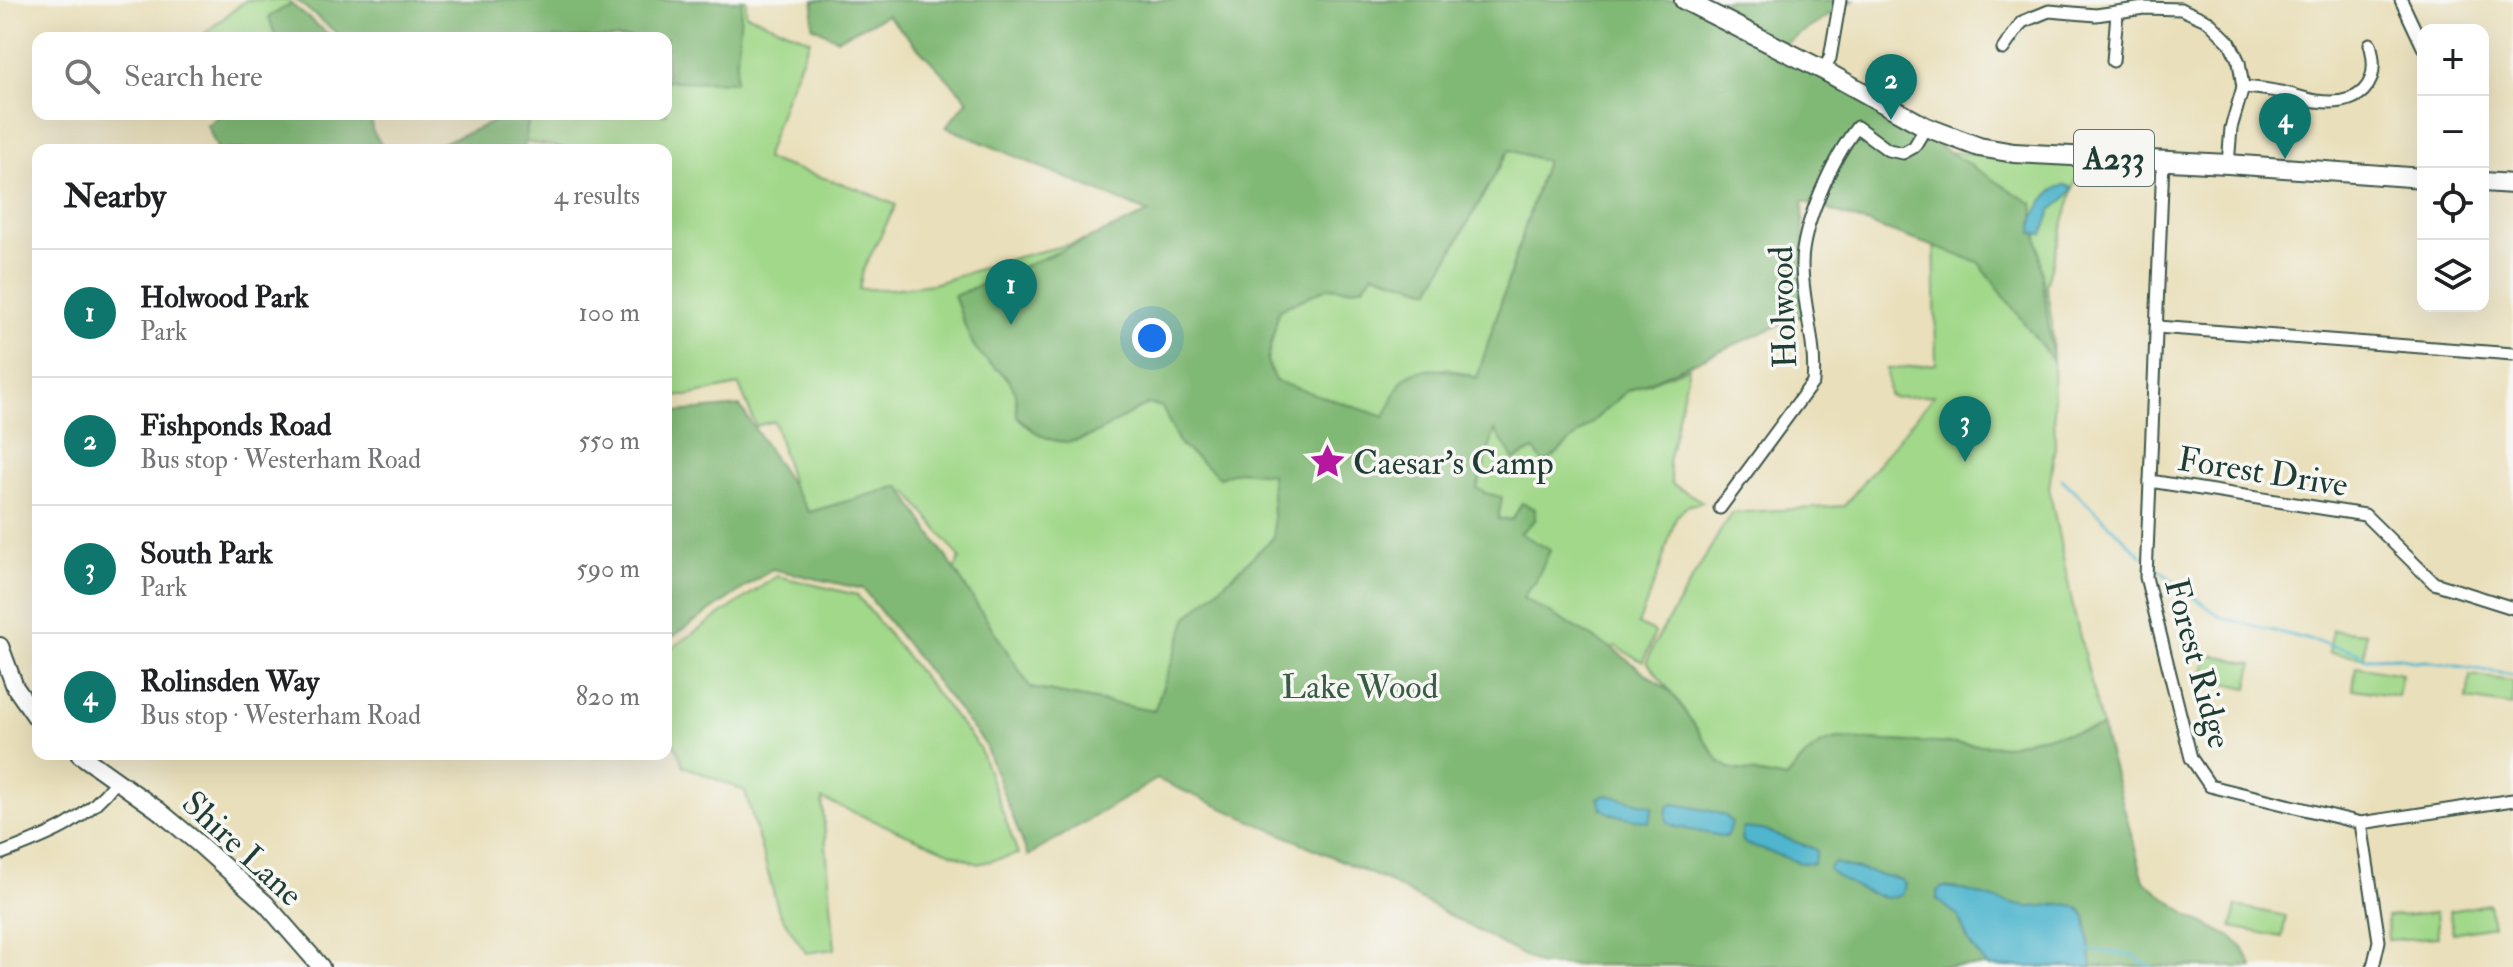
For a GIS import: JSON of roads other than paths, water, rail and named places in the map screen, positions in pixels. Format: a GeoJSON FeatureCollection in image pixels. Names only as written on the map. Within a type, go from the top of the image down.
{"type":"FeatureCollection","features":[{"type":"Feature","properties":{"kind":"main road","name":"A233"},"geometry":{"type":"LineString","coordinates":[[1684,0],[1823,70],[1926,127],[1979,147],[2014,153],[2417,174]]}},
{"type":"Feature","properties":{"kind":"main road"},"geometry":{"type":"LineString","coordinates":[[2489,182],[2513,184]]}},
{"type":"Feature","properties":{"kind":"street"},"geometry":{"type":"LineString","coordinates":[[1823,70],[1830,58],[1840,0]]}},
{"type":"Feature","properties":{"kind":"street"},"geometry":{"type":"LineString","coordinates":[[2401,0],[2417,34]]}},
{"type":"Feature","properties":{"kind":"street"},"geometry":{"type":"LineString","coordinates":[[2003,49],[2022,22],[2048,5],[2096,15],[2183,4],[2208,21],[2230,43],[2239,62],[2243,87],[2231,128],[2228,164]]}},
{"type":"Feature","properties":{"kind":"street"},"geometry":{"type":"LineString","coordinates":[[2113,61],[2117,13]]}},
{"type":"Feature","properties":{"kind":"street"},"geometry":{"type":"LineString","coordinates":[[2243,87],[2322,101],[2352,97],[2368,87],[2372,80],[2375,61],[2370,44]]}},
{"type":"Feature","properties":{"kind":"street","name":"Holwood"},"geometry":{"type":"LineString","coordinates":[[1720,508],[1813,382],[1815,361],[1802,264],[1803,249],[1813,213],[1846,142],[1857,127],[1888,150],[1903,153],[1914,147],[1926,127]]}},
{"type":"Feature","properties":{"kind":"street","name":"Forest Drive"},"geometry":{"type":"LineString","coordinates":[[2163,161],[2150,481],[2365,515],[2434,583],[2513,608]]}},
{"type":"Feature","properties":{"kind":"street"},"geometry":{"type":"LineString","coordinates":[[2157,327],[2513,354]]}},
{"type":"Feature","properties":{"kind":"street","name":"Forest Ridge"},"geometry":{"type":"LineString","coordinates":[[2150,481],[2146,577],[2191,758],[2210,786],[2361,823],[2513,800]]}},
{"type":"Feature","properties":{"kind":"street"},"geometry":{"type":"LineString","coordinates":[[0,646],[15,687],[32,711]]}},
{"type":"Feature","properties":{"kind":"street","name":"Shire Lane"},"geometry":{"type":"LineString","coordinates":[[87,760],[158,810],[266,904],[321,967]]}},
{"type":"Feature","properties":{"kind":"street"},"geometry":{"type":"LineString","coordinates":[[0,854],[62,828],[82,816],[116,781]]}},
{"type":"Feature","properties":{"kind":"street"},"geometry":{"type":"LineString","coordinates":[[2361,823],[2379,941],[2373,967]]}},
{"type":"Feature","properties":{"kind":"water"},"geometry":{"type":"Polygon","coordinates":[[[2066,185],[2073,188],[2051,210],[2043,234],[2032,233],[2042,203],[2053,191],[2066,185]]]}},
{"type":"Feature","properties":{"kind":"water"},"geometry":{"type":"Polygon","coordinates":[[[1607,795],[1653,806],[1649,822],[1611,814],[1601,808],[1598,798],[1607,795]]]}},
{"type":"Feature","properties":{"kind":"water"},"geometry":{"type":"Polygon","coordinates":[[[1669,805],[1726,816],[1732,823],[1726,837],[1668,823],[1666,815],[1669,805]]]}},
{"type":"Feature","properties":{"kind":"water"},"geometry":{"type":"Polygon","coordinates":[[[1743,828],[1763,830],[1812,848],[1817,851],[1813,864],[1801,863],[1746,844],[1741,840],[1743,828]]]}},
{"type":"Feature","properties":{"kind":"water"},"geometry":{"type":"Polygon","coordinates":[[[1834,863],[1901,880],[1905,884],[1903,894],[1886,897],[1865,891],[1829,870],[1834,863]]]}},
{"type":"Feature","properties":{"kind":"water"},"geometry":{"type":"Polygon","coordinates":[[[1942,887],[2029,907],[2075,906],[2086,917],[2092,967],[1988,967],[1970,945],[1958,916],[1937,900],[1937,891],[1942,887]]]}},
{"type":"Feature","properties":{"kind":"waterway"},"geometry":{"type":"LineString","coordinates":[[2062,479],[2142,556]]}},
{"type":"Feature","properties":{"kind":"waterway"},"geometry":{"type":"LineString","coordinates":[[2151,564],[2222,618],[2358,652],[2363,658],[2400,657],[2414,662],[2426,661],[2513,675]]}},
{"type":"Feature","properties":{"kind":"waterway"},"geometry":{"type":"LineString","coordinates":[[2090,950],[2133,955],[2153,967]]}},
{"type":"Feature","properties":{"kind":"place","name":"Fishponds Road"},"geometry":{"type":"Point","coordinates":[1891,120]}},
{"type":"Feature","properties":{"kind":"place","name":"Rolinsden Way"},"geometry":{"type":"Point","coordinates":[2285,159]}},
{"type":"Feature","properties":{"kind":"place","name":"Holwood Park"},"geometry":{"type":"Point","coordinates":[1011,325]}},
{"type":"Feature","properties":{"kind":"place","name":"Caesar's Camp"},"geometry":{"type":"Point","coordinates":[1327,462]}},
{"type":"Feature","properties":{"kind":"place","name":"South Park"},"geometry":{"type":"Point","coordinates":[1965,462]}},
{"type":"Feature","properties":{"kind":"park label","name":"Lake Wood"},"geometry":{"type":"Point","coordinates":[1360,686]}}]}
